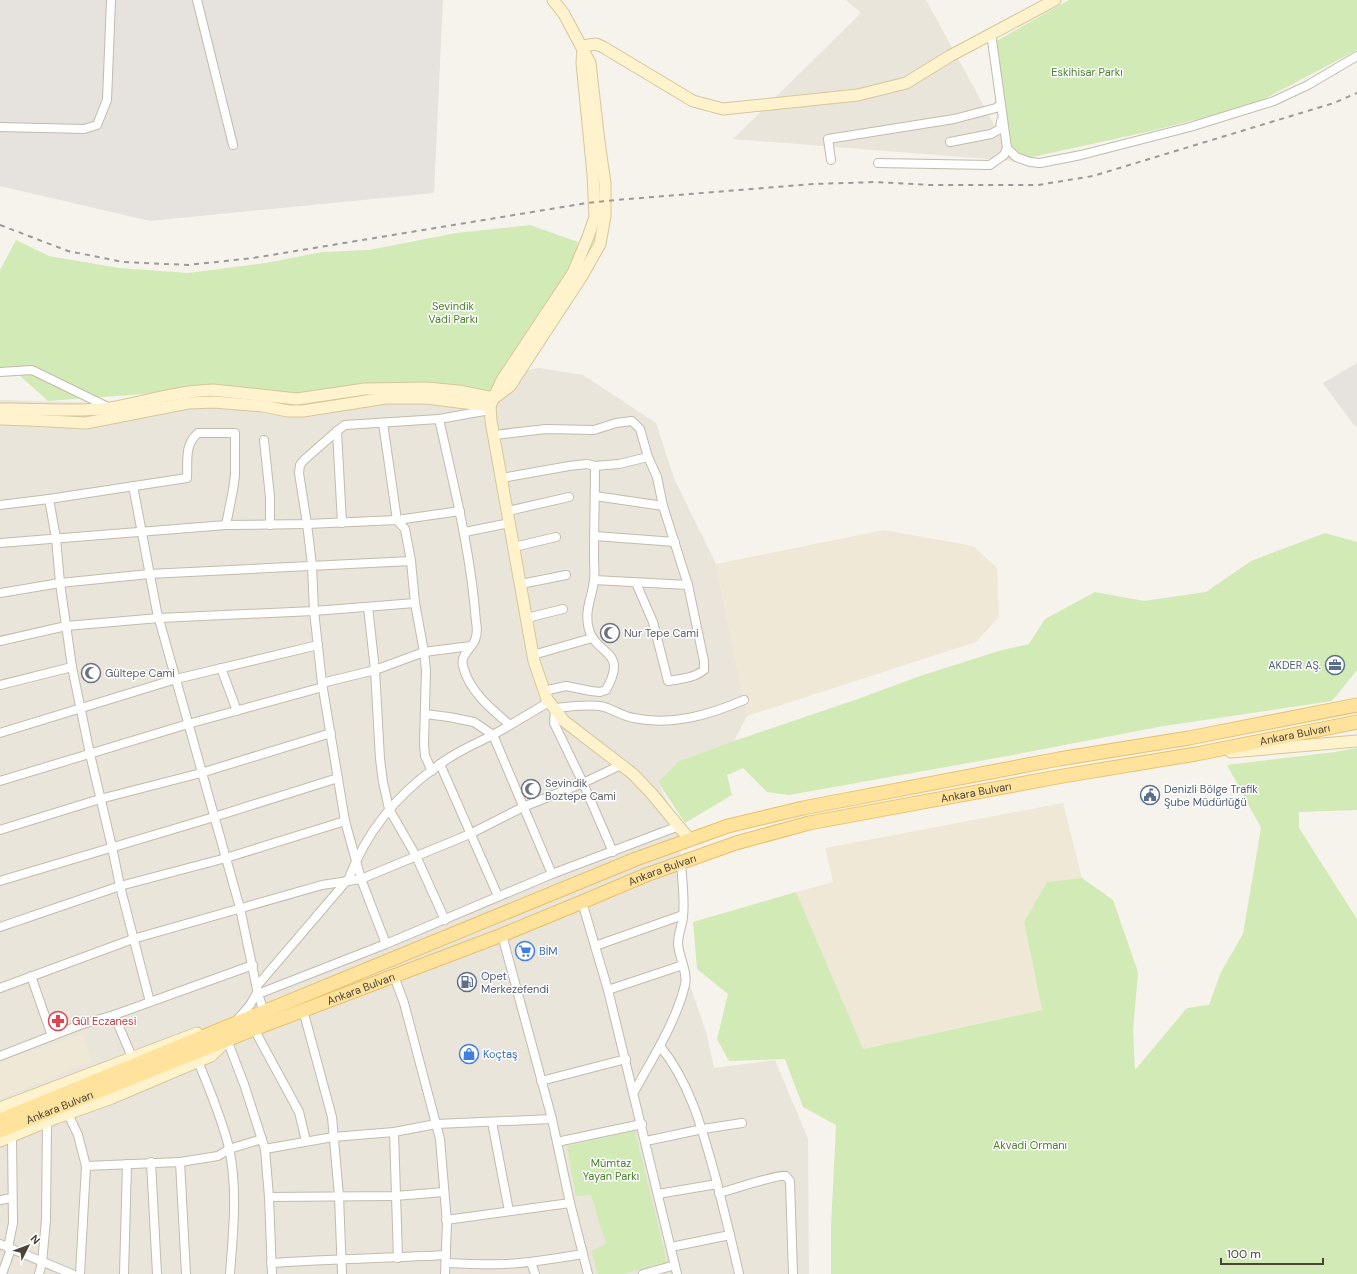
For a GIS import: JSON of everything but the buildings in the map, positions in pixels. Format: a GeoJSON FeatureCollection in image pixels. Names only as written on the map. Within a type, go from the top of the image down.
{"type":"FeatureCollection","features":[{"type":"Feature","properties":{"kind":"main road"},"geometry":{"type":"LineString","coordinates":[[491,405],[510,386],[582,276],[600,244],[605,216],[605,183],[590,63],[564,14],[553,0]]}},
{"type":"Feature","properties":{"kind":"main road"},"geometry":{"type":"LineString","coordinates":[[582,47],[596,44],[603,47],[693,101],[723,109],[858,95],[906,83],[950,56],[1055,0]]}},
{"type":"Feature","properties":{"kind":"main road"},"geometry":{"type":"LineString","coordinates":[[0,409],[65,411],[110,408],[199,390],[297,399],[365,389],[427,388],[458,391],[491,405]]}},
{"type":"Feature","properties":{"kind":"main road"},"geometry":{"type":"LineString","coordinates":[[0,419],[86,424],[188,403],[214,402],[263,406],[288,411],[303,411],[386,398],[426,398],[491,405]]}},
{"type":"Feature","properties":{"kind":"main road"},"geometry":{"type":"LineString","coordinates":[[491,405],[494,435],[533,655],[544,691],[564,722],[633,774],[652,794],[690,840]]}},
{"type":"Feature","properties":{"kind":"main road","name":"Ankara Bulvarı"},"geometry":{"type":"LineString","coordinates":[[0,1120],[636,859],[728,826],[803,808],[1059,759],[1197,736],[1357,705]]}},
{"type":"Feature","properties":{"kind":"main road","name":"Ankara Bulvarı"},"geometry":{"type":"LineString","coordinates":[[6,1134],[254,1029],[502,935],[646,875],[736,843],[809,823],[1063,776],[1196,754],[1357,722]]}},
{"type":"Feature","properties":{"kind":"main road"},"geometry":{"type":"LineString","coordinates":[[1196,754],[1357,741]]}},
{"type":"Feature","properties":{"kind":"main road"},"geometry":{"type":"LineString","coordinates":[[0,1108],[200,1032],[233,1024]]}},
{"type":"Feature","properties":{"kind":"main road"},"geometry":{"type":"LineString","coordinates":[[0,1141],[6,1134],[47,1122],[211,1056],[227,1040]]}},
{"type":"Feature","properties":{"kind":"street"},"geometry":{"type":"LineString","coordinates":[[0,127],[84,129],[97,125],[106,100],[111,0]]}},
{"type":"Feature","properties":{"kind":"street"},"geometry":{"type":"LineString","coordinates":[[197,0],[233,145]]}},
{"type":"Feature","properties":{"kind":"street"},"geometry":{"type":"LineString","coordinates":[[878,163],[990,165],[1004,155],[1007,148],[992,34]]}},
{"type":"Feature","properties":{"kind":"street"},"geometry":{"type":"LineString","coordinates":[[1007,148],[1016,157],[1040,164],[1081,155],[1183,128],[1274,101],[1308,85],[1357,56]]}},
{"type":"Feature","properties":{"kind":"street"},"geometry":{"type":"LineString","coordinates":[[831,160],[828,139],[954,119],[996,108],[1001,104]]}},
{"type":"Feature","properties":{"kind":"street"},"geometry":{"type":"LineString","coordinates":[[950,142],[991,134],[1000,129],[1002,117]]}},
{"type":"Feature","properties":{"kind":"street"},"geometry":{"type":"LineString","coordinates":[[0,372],[32,370],[110,408]]}},
{"type":"Feature","properties":{"kind":"street"},"geometry":{"type":"LineString","coordinates":[[386,944],[361,879],[345,821],[322,685],[314,611],[308,524],[299,473],[300,465],[336,431],[345,426],[440,419],[491,405]]}},
{"type":"Feature","properties":{"kind":"street"},"geometry":{"type":"LineString","coordinates":[[440,419],[465,532],[477,627],[476,640],[462,658],[462,665],[468,678],[482,698],[510,725]]}},
{"type":"Feature","properties":{"kind":"street"},"geometry":{"type":"LineString","coordinates":[[494,435],[546,429],[594,430],[616,423],[632,421],[640,429],[648,457],[657,477],[663,506],[688,584],[704,661],[704,670],[699,674],[685,678],[668,680],[653,622],[636,583]]}},
{"type":"Feature","properties":{"kind":"street"},"geometry":{"type":"LineString","coordinates":[[384,423],[397,520],[405,529],[424,652],[426,670],[424,744],[425,756],[432,770]]}},
{"type":"Feature","properties":{"kind":"street"},"geometry":{"type":"LineString","coordinates":[[336,431],[342,522]]}},
{"type":"Feature","properties":{"kind":"street"},"geometry":{"type":"LineString","coordinates":[[0,504],[49,500],[187,478],[188,445],[192,438],[198,433],[235,433],[235,475],[226,525]]}},
{"type":"Feature","properties":{"kind":"street"},"geometry":{"type":"LineString","coordinates":[[264,440],[270,497],[270,525]]}},
{"type":"Feature","properties":{"kind":"street"},"geometry":{"type":"LineString","coordinates":[[502,478],[569,466],[587,464],[595,466],[619,464],[648,457]]}},
{"type":"Feature","properties":{"kind":"street"},"geometry":{"type":"LineString","coordinates":[[544,691],[566,686],[600,692],[606,690],[612,679],[615,665],[612,658],[592,638],[588,626],[586,610],[594,580],[595,466]]}},
{"type":"Feature","properties":{"kind":"street"},"geometry":{"type":"LineString","coordinates":[[133,486],[149,574],[159,618],[240,908],[264,1012]]}},
{"type":"Feature","properties":{"kind":"street"},"geometry":{"type":"LineString","coordinates":[[595,496],[663,506]]}},
{"type":"Feature","properties":{"kind":"street"},"geometry":{"type":"LineString","coordinates":[[508,511],[569,497]]}},
{"type":"Feature","properties":{"kind":"street"},"geometry":{"type":"LineString","coordinates":[[49,500],[56,538],[60,583],[72,667],[120,886],[150,1002]]}},
{"type":"Feature","properties":{"kind":"street"},"geometry":{"type":"LineString","coordinates":[[0,543],[226,525],[308,524],[397,520],[460,511]]}},
{"type":"Feature","properties":{"kind":"street"},"geometry":{"type":"LineString","coordinates":[[465,532],[510,523]]}},
{"type":"Feature","properties":{"kind":"street"},"geometry":{"type":"LineString","coordinates":[[595,536],[675,542]]}},
{"type":"Feature","properties":{"kind":"street"},"geometry":{"type":"LineString","coordinates":[[514,547],[556,537]]}},
{"type":"Feature","properties":{"kind":"street"},"geometry":{"type":"LineString","coordinates":[[0,593],[60,583],[149,574],[411,561]]}},
{"type":"Feature","properties":{"kind":"street"},"geometry":{"type":"LineString","coordinates":[[521,584],[566,575]]}},
{"type":"Feature","properties":{"kind":"street"},"geometry":{"type":"LineString","coordinates":[[594,580],[636,583],[688,584]]}},
{"type":"Feature","properties":{"kind":"street"},"geometry":{"type":"LineString","coordinates":[[0,641],[66,626],[159,618],[314,611],[416,603]]}},
{"type":"Feature","properties":{"kind":"street"},"geometry":{"type":"LineString","coordinates":[[368,607],[380,759],[389,809],[416,856],[445,920]]}},
{"type":"Feature","properties":{"kind":"street"},"geometry":{"type":"LineString","coordinates":[[527,618],[563,609]]}},
{"type":"Feature","properties":{"kind":"street"},"geometry":{"type":"LineString","coordinates":[[533,655],[592,638]]}},
{"type":"Feature","properties":{"kind":"street"},"geometry":{"type":"LineString","coordinates":[[0,733],[176,680],[318,645]]}},
{"type":"Feature","properties":{"kind":"street"},"geometry":{"type":"LineString","coordinates":[[0,781],[374,670],[424,652],[471,646]]}},
{"type":"Feature","properties":{"kind":"street"},"geometry":{"type":"LineString","coordinates":[[0,685],[72,667]]}},
{"type":"Feature","properties":{"kind":"street"},"geometry":{"type":"LineString","coordinates":[[221,668],[237,710]]}},
{"type":"Feature","properties":{"kind":"street"},"geometry":{"type":"LineString","coordinates":[[614,852],[583,782],[554,723],[553,707],[599,706],[634,718],[673,721],[700,716],[724,709],[744,700]]}},
{"type":"Feature","properties":{"kind":"street","name":"Ankara Bulvarı"},"geometry":{"type":"LineString","coordinates":[[233,1024],[250,1006],[258,991],[349,878],[356,860],[373,831],[389,809],[432,770],[456,753],[510,725],[553,707]]}},
{"type":"Feature","properties":{"kind":"street"},"geometry":{"type":"LineString","coordinates":[[425,714],[474,722],[493,735],[552,874]]}},
{"type":"Feature","properties":{"kind":"street"},"geometry":{"type":"LineString","coordinates":[[0,830],[100,799],[201,772],[331,733]]}},
{"type":"Feature","properties":{"kind":"street"},"geometry":{"type":"LineString","coordinates":[[440,764],[498,896]]}},
{"type":"Feature","properties":{"kind":"street"},"geometry":{"type":"LineString","coordinates":[[0,988],[133,939],[322,885],[361,879],[470,834],[523,807],[620,765]]}},
{"type":"Feature","properties":{"kind":"street"},"geometry":{"type":"LineString","coordinates":[[0,881],[338,778]]}},
{"type":"Feature","properties":{"kind":"street"},"geometry":{"type":"LineString","coordinates":[[0,926],[120,886],[226,858],[345,821]]}},
{"type":"Feature","properties":{"kind":"street"},"geometry":{"type":"LineString","coordinates":[[258,991],[386,944],[552,874],[614,852],[679,826]]}},
{"type":"Feature","properties":{"kind":"street"},"geometry":{"type":"LineString","coordinates":[[634,1092],[660,1046],[679,1005],[685,984],[683,965],[678,944],[679,930],[683,915],[681,862]]}},
{"type":"Feature","properties":{"kind":"street"},"geometry":{"type":"LineString","coordinates":[[582,902],[608,990],[626,1059],[677,1274]]}},
{"type":"Feature","properties":{"kind":"street"},"geometry":{"type":"LineString","coordinates":[[595,946],[683,915]]}},
{"type":"Feature","properties":{"kind":"street"},"geometry":{"type":"LineString","coordinates":[[502,935],[552,1119],[570,1203],[588,1274]]}},
{"type":"Feature","properties":{"kind":"street"},"geometry":{"type":"LineString","coordinates":[[0,1056],[80,1025],[114,1015],[252,965]]}},
{"type":"Feature","properties":{"kind":"street"},"geometry":{"type":"LineString","coordinates":[[608,990],[683,965]]}},
{"type":"Feature","properties":{"kind":"street"},"geometry":{"type":"LineString","coordinates":[[31,976],[52,1036]]}},
{"type":"Feature","properties":{"kind":"street"},"geometry":{"type":"LineString","coordinates":[[394,976],[404,1003],[440,1139],[446,1220],[445,1274]]}},
{"type":"Feature","properties":{"kind":"street"},"geometry":{"type":"LineString","coordinates":[[303,1010],[332,1117],[342,1274]]}},
{"type":"Feature","properties":{"kind":"street"},"geometry":{"type":"LineString","coordinates":[[114,1015],[132,1057]]}},
{"type":"Feature","properties":{"kind":"street"},"geometry":{"type":"LineString","coordinates":[[254,1029],[299,1112],[306,1142]]}},
{"type":"Feature","properties":{"kind":"street"},"geometry":{"type":"LineString","coordinates":[[227,1040],[244,1084],[264,1149],[269,1197],[272,1274]]}},
{"type":"Feature","properties":{"kind":"street"},"geometry":{"type":"LineString","coordinates":[[660,1046],[671,1060],[682,1079],[702,1129],[739,1274]]}},
{"type":"Feature","properties":{"kind":"street"},"geometry":{"type":"LineString","coordinates":[[541,1081],[626,1059]]}},
{"type":"Feature","properties":{"kind":"street"},"geometry":{"type":"LineString","coordinates":[[198,1061],[221,1122],[229,1149],[233,1181],[234,1220],[230,1274]]}},
{"type":"Feature","properties":{"kind":"street"},"geometry":{"type":"LineString","coordinates":[[68,1114],[78,1135],[86,1166],[80,1274]]}},
{"type":"Feature","properties":{"kind":"street"},"geometry":{"type":"LineString","coordinates":[[264,1149],[333,1137],[394,1132],[436,1124],[552,1119]]}},
{"type":"Feature","properties":{"kind":"street"},"geometry":{"type":"LineString","coordinates":[[39,1274],[42,1263],[46,1220],[47,1122]]}},
{"type":"Feature","properties":{"kind":"street"},"geometry":{"type":"LineString","coordinates":[[492,1122],[509,1211]]}},
{"type":"Feature","properties":{"kind":"street"},"geometry":{"type":"LineString","coordinates":[[646,1141],[702,1129],[742,1123]]}},
{"type":"Feature","properties":{"kind":"street"},"geometry":{"type":"LineString","coordinates":[[557,1142],[642,1124]]}},
{"type":"Feature","properties":{"kind":"street"},"geometry":{"type":"LineString","coordinates":[[394,1132],[398,1258]]}},
{"type":"Feature","properties":{"kind":"street"},"geometry":{"type":"LineString","coordinates":[[2,1274],[6,1247],[13,1223],[6,1134]]}},
{"type":"Feature","properties":{"kind":"street"},"geometry":{"type":"LineString","coordinates":[[86,1166],[151,1162],[180,1162],[218,1156],[229,1149],[262,1139]]}},
{"type":"Feature","properties":{"kind":"street"},"geometry":{"type":"LineString","coordinates":[[151,1162],[157,1274]]}},
{"type":"Feature","properties":{"kind":"street"},"geometry":{"type":"LineString","coordinates":[[180,1162],[186,1274]]}},
{"type":"Feature","properties":{"kind":"street"},"geometry":{"type":"LineString","coordinates":[[124,1274],[127,1164]]}},
{"type":"Feature","properties":{"kind":"street"},"geometry":{"type":"LineString","coordinates":[[719,1193],[783,1175],[786,1176],[790,1181],[793,1274]]}},
{"type":"Feature","properties":{"kind":"street"},"geometry":{"type":"LineString","coordinates":[[658,1194],[717,1184]]}},
{"type":"Feature","properties":{"kind":"street"},"geometry":{"type":"LineString","coordinates":[[269,1197],[395,1196],[444,1192]]}},
{"type":"Feature","properties":{"kind":"street"},"geometry":{"type":"LineString","coordinates":[[0,1200],[12,1198]]}},
{"type":"Feature","properties":{"kind":"street"},"geometry":{"type":"LineString","coordinates":[[446,1220],[570,1203]]}},
{"type":"Feature","properties":{"kind":"street"},"geometry":{"type":"LineString","coordinates":[[671,1247],[730,1235]]}},
{"type":"Feature","properties":{"kind":"street"},"geometry":{"type":"LineString","coordinates":[[6,1247],[72,1274]]}},
{"type":"Feature","properties":{"kind":"street"},"geometry":{"type":"LineString","coordinates":[[271,1263],[341,1259],[398,1258],[446,1259],[474,1265],[531,1262],[583,1254]]}},
{"type":"Feature","properties":{"kind":"street"},"geometry":{"type":"LineString","coordinates":[[531,1262],[535,1274]]}},
{"type":"Feature","properties":{"kind":"street"},"geometry":{"type":"LineString","coordinates":[[643,1274],[675,1265]]}},
{"type":"Feature","properties":{"kind":"shaded area"},"geometry":{"type":"Polygon","coordinates":[[[0,0],[443,0],[434,193],[150,221],[0,186],[0,0]]]}},
{"type":"Feature","properties":{"kind":"shaded area"},"geometry":{"type":"Polygon","coordinates":[[[846,0],[926,0],[1014,161],[733,139],[861,13],[846,0]]]}},
{"type":"Feature","properties":{"kind":"shaded area"},"geometry":{"type":"Polygon","coordinates":[[[1357,363],[1357,427],[1353,424],[1323,383],[1357,363]]]}},
{"type":"Feature","properties":{"kind":"shaded area"},"geometry":{"type":"Polygon","coordinates":[[[539,368],[583,375],[656,423],[674,478],[716,564],[747,716],[734,741],[679,761],[658,782],[679,826],[683,965],[707,1035],[714,1068],[775,1060],[808,1139],[809,1274],[0,1274],[0,400],[104,403],[199,390],[466,382],[539,368]]]}},
{"type":"Feature","properties":{"kind":"shaded area"},"geometry":{"type":"Polygon","coordinates":[[[884,530],[973,546],[997,568],[999,617],[976,642],[747,716],[716,564],[884,530]]]}},
{"type":"Feature","properties":{"kind":"shaded area"},"geometry":{"type":"Polygon","coordinates":[[[1063,803],[1082,878],[1047,882],[1024,922],[1042,1010],[862,1049],[796,892],[833,882],[825,848],[1063,803]]]}},
{"type":"Feature","properties":{"kind":"shaded area"},"geometry":{"type":"Polygon","coordinates":[[[83,1034],[92,1061],[0,1099],[0,1061],[83,1034]]]}},
{"type":"Feature","properties":{"kind":"green space","name":"Eskihisar Parkı"},"geometry":{"type":"Polygon","coordinates":[[[1069,0],[1357,0],[1357,50],[1253,105],[1147,132],[1014,161],[993,43],[1069,0]]]}},
{"type":"Feature","properties":{"kind":"green space","name":"Sevindik Vadi Parkı"},"geometry":{"type":"Polygon","coordinates":[[[530,225],[578,242],[571,276],[494,398],[458,391],[324,395],[199,390],[48,401],[18,374],[0,377],[0,270],[16,240],[49,256],[119,268],[188,273],[266,263],[322,252],[369,250],[456,233],[530,225]]]}},
{"type":"Feature","properties":{"kind":"green space"},"geometry":{"type":"Polygon","coordinates":[[[1325,533],[1357,542],[1357,670],[1332,701],[1164,726],[789,795],[767,792],[743,768],[727,775],[732,795],[685,823],[658,782],[679,761],[920,676],[1002,650],[1029,644],[1045,619],[1095,592],[1144,601],[1206,592],[1251,561],[1325,533]]]}},
{"type":"Feature","properties":{"kind":"green space","name":"Akvadi Ormanı"},"geometry":{"type":"Polygon","coordinates":[[[1357,748],[1357,810],[1299,812],[1299,828],[1357,919],[1357,1274],[831,1274],[831,1227],[836,1125],[803,1107],[785,1059],[729,1061],[717,1039],[728,994],[697,969],[693,922],[796,892],[863,1049],[1042,1010],[1024,922],[1047,882],[1082,878],[1113,900],[1138,972],[1133,1031],[1135,1070],[1187,1008],[1209,1005],[1221,972],[1243,934],[1261,828],[1227,765],[1357,748]]]}},
{"type":"Feature","properties":{"kind":"green space","name":"Mümtaz Yayan Parkı"},"geometry":{"type":"Polygon","coordinates":[[[635,1131],[667,1262],[623,1274],[598,1274],[591,1251],[606,1244],[591,1195],[576,1196],[567,1146],[635,1131]]]}},
{"type":"Feature","properties":{"kind":"railway"},"geometry":{"type":"LineString","coordinates":[[0,225],[68,251],[123,262],[188,265],[253,258],[587,203],[616,200],[813,184],[876,182],[930,185],[1038,185],[1093,176],[1334,103],[1357,93]]}},
{"type":"Feature","properties":{"kind":"place","name":"Nur Tepe Cami"},"geometry":{"type":"Point","coordinates":[610,633]}},
{"type":"Feature","properties":{"kind":"place","name":"AKDER AŞ."},"geometry":{"type":"Point","coordinates":[1335,665]}},
{"type":"Feature","properties":{"kind":"place","name":"Gültepe Cami"},"geometry":{"type":"Point","coordinates":[91,673]}},
{"type":"Feature","properties":{"kind":"place","name":"Sevindik Boztepe Cami"},"geometry":{"type":"Point","coordinates":[531,789]}},
{"type":"Feature","properties":{"kind":"place","name":"Denizli Bölge Trafik Şube Müdürlüğü"},"geometry":{"type":"Point","coordinates":[1150,795]}},
{"type":"Feature","properties":{"kind":"place","name":"BİM"},"geometry":{"type":"Point","coordinates":[525,951]}},
{"type":"Feature","properties":{"kind":"place","name":"Opet Merkezefendi"},"geometry":{"type":"Point","coordinates":[467,982]}},
{"type":"Feature","properties":{"kind":"place","name":"Gül Eczanesi"},"geometry":{"type":"Point","coordinates":[58,1021]}},
{"type":"Feature","properties":{"kind":"place","name":"Koçtaş"},"geometry":{"type":"Point","coordinates":[469,1054]}}]}
